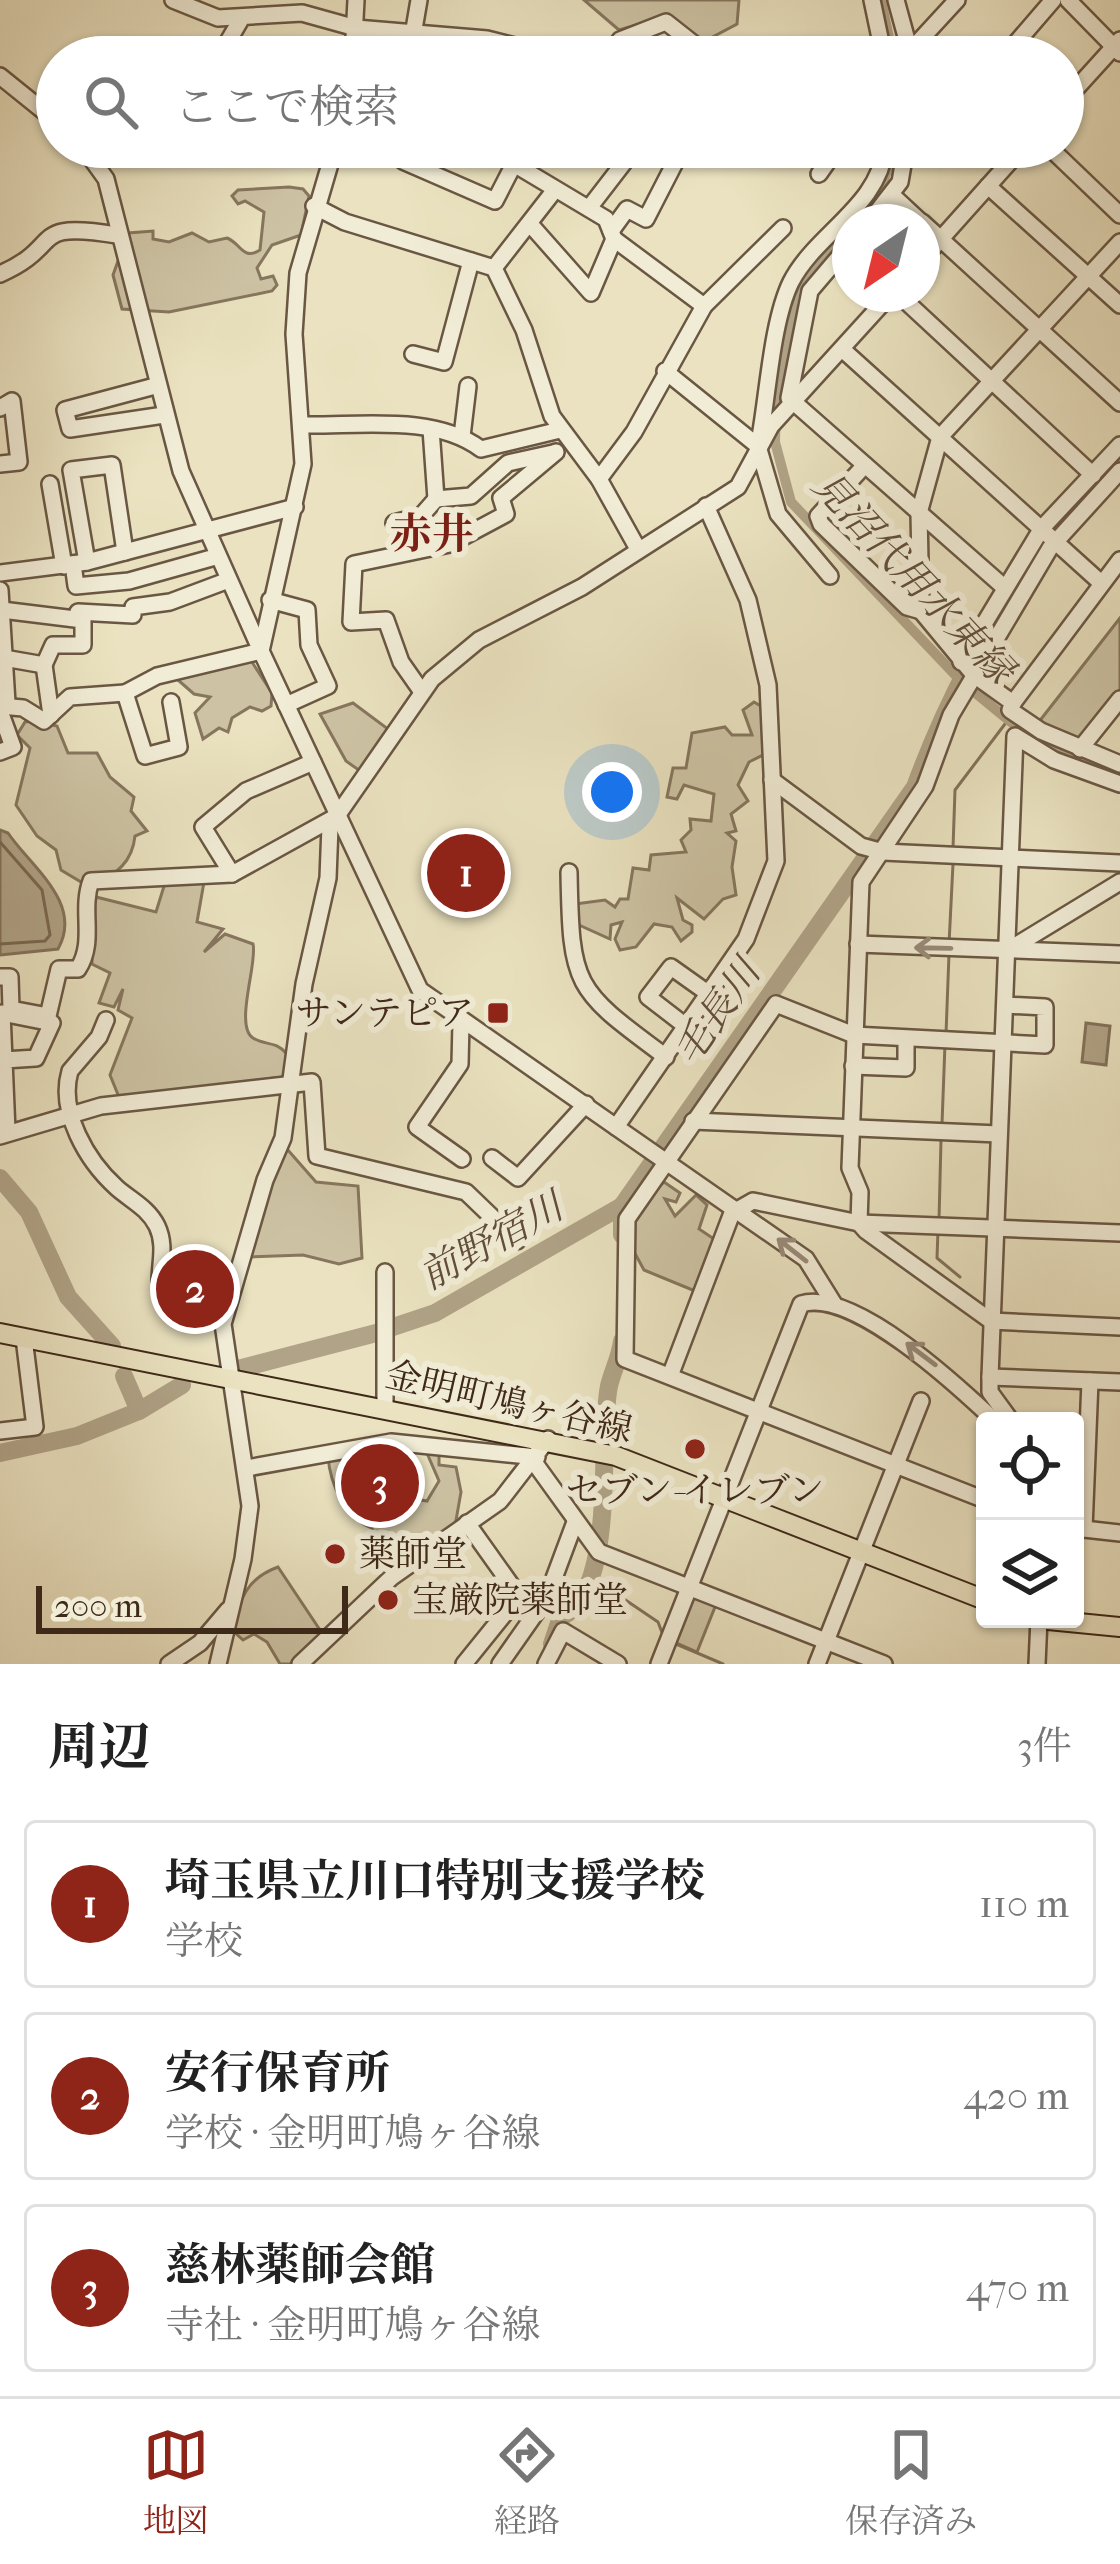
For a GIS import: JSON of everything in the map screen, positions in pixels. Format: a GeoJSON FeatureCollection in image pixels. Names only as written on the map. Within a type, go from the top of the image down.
{"type":"FeatureCollection","features":[{"type":"Feature","properties":{"kind":"main road","name":"金明町鳩ヶ谷線"},"geometry":{"type":"LineString","coordinates":[[0,1336],[385,1407],[540,1453],[594,1451],[616,1456],[976,1596]]}},
{"type":"Feature","properties":{"kind":"main road"},"geometry":{"type":"LineString","coordinates":[[1084,1623],[1120,1627]]}},
{"type":"Feature","properties":{"kind":"street"},"geometry":{"type":"LineString","coordinates":[[173,0],[241,21],[302,13],[356,28],[430,36]]}},
{"type":"Feature","properties":{"kind":"street"},"geometry":{"type":"LineString","coordinates":[[232,36],[247,0]]}},
{"type":"Feature","properties":{"kind":"street"},"geometry":{"type":"LineString","coordinates":[[355,36],[356,0]]}},
{"type":"Feature","properties":{"kind":"street"},"geometry":{"type":"LineString","coordinates":[[413,35],[419,0]]}},
{"type":"Feature","properties":{"kind":"street"},"geometry":{"type":"LineString","coordinates":[[872,0],[880,36]]}},
{"type":"Feature","properties":{"kind":"street"},"geometry":{"type":"LineString","coordinates":[[896,0],[905,36]]}},
{"type":"Feature","properties":{"kind":"street"},"geometry":{"type":"LineString","coordinates":[[926,36],[957,0]]}},
{"type":"Feature","properties":{"kind":"street"},"geometry":{"type":"LineString","coordinates":[[1022,36],[1053,0]]}},
{"type":"Feature","properties":{"kind":"street"},"geometry":{"type":"LineString","coordinates":[[1068,0],[1118,46],[1084,81]]}},
{"type":"Feature","properties":{"kind":"street"},"geometry":{"type":"LineString","coordinates":[[630,36],[666,22],[680,36]]}},
{"type":"Feature","properties":{"kind":"street"},"geometry":{"type":"LineString","coordinates":[[0,76],[36,105]]}},
{"type":"Feature","properties":{"kind":"street"},"geometry":{"type":"LineString","coordinates":[[98,168],[106,179],[155,386],[203,530],[420,990],[461,1023],[523,1058],[806,1259],[834,1304]]}},
{"type":"Feature","properties":{"kind":"street"},"geometry":{"type":"LineString","coordinates":[[261,651],[295,507],[304,425],[294,306],[314,206],[328,168]]}},
{"type":"Feature","properties":{"kind":"street"},"geometry":{"type":"LineString","coordinates":[[420,168],[495,201],[512,168]]}},
{"type":"Feature","properties":{"kind":"street"},"geometry":{"type":"LineString","coordinates":[[520,168],[606,219],[612,235],[704,306]]}},
{"type":"Feature","properties":{"kind":"street"},"geometry":{"type":"LineString","coordinates":[[589,208],[620,168]]}},
{"type":"Feature","properties":{"kind":"street"},"geometry":{"type":"LineString","coordinates":[[530,224],[591,293],[627,209],[646,219],[672,168]]}},
{"type":"Feature","properties":{"kind":"street"},"geometry":{"type":"LineString","coordinates":[[819,174],[823,168]]}},
{"type":"Feature","properties":{"kind":"street"},"geometry":{"type":"LineString","coordinates":[[830,576],[778,514],[758,446],[787,290],[806,260],[872,189],[883,168]]}},
{"type":"Feature","properties":{"kind":"street"},"geometry":{"type":"LineString","coordinates":[[884,204],[900,168]]}},
{"type":"Feature","properties":{"kind":"street"},"geometry":{"type":"LineString","coordinates":[[1005,168],[940,239],[1120,403]]}},
{"type":"Feature","properties":{"kind":"street"},"geometry":{"type":"LineString","coordinates":[[1070,168],[1120,215]]}},
{"type":"Feature","properties":{"kind":"street"},"geometry":{"type":"LineString","coordinates":[[988,187],[1120,305]]}},
{"type":"Feature","properties":{"kind":"street"},"geometry":{"type":"LineString","coordinates":[[494,268],[554,191]]}},
{"type":"Feature","properties":{"kind":"street"},"geometry":{"type":"LineString","coordinates":[[892,195],[902,204]]}},
{"type":"Feature","properties":{"kind":"street"},"geometry":{"type":"LineString","coordinates":[[314,206],[345,222],[494,268],[524,330],[562,442],[599,479],[638,549]]}},
{"type":"Feature","properties":{"kind":"street"},"geometry":{"type":"LineString","coordinates":[[0,274],[52,231],[71,227],[117,235]]}},
{"type":"Feature","properties":{"kind":"street"},"geometry":{"type":"LineString","coordinates":[[599,479],[634,432],[704,306],[783,228]]}},
{"type":"Feature","properties":{"kind":"street"},"geometry":{"type":"LineString","coordinates":[[921,611],[919,513],[940,437],[1120,242]]}},
{"type":"Feature","properties":{"kind":"street"},"geometry":{"type":"LineString","coordinates":[[413,354],[444,362],[471,261]]}},
{"type":"Feature","properties":{"kind":"street"},"geometry":{"type":"LineString","coordinates":[[832,265],[810,291],[789,398],[1005,588]]}},
{"type":"Feature","properties":{"kind":"street"},"geometry":{"type":"LineString","coordinates":[[218,1664],[247,1532],[247,1468],[223,1324],[284,1138],[304,984],[328,878],[330,826],[422,692],[479,640],[582,587],[738,487],[758,446],[877,312]]}},
{"type":"Feature","properties":{"kind":"street"},"geometry":{"type":"LineString","coordinates":[[913,312],[1093,475]]}},
{"type":"Feature","properties":{"kind":"street"},"geometry":{"type":"LineString","coordinates":[[842,349],[1056,540],[1120,587]]}},
{"type":"Feature","properties":{"kind":"street"},"geometry":{"type":"LineString","coordinates":[[665,371],[758,446]]}},
{"type":"Feature","properties":{"kind":"street"},"geometry":{"type":"LineString","coordinates":[[155,386],[65,410],[70,429],[164,415]]}},
{"type":"Feature","properties":{"kind":"street"},"geometry":{"type":"LineString","coordinates":[[462,436],[468,386]]}},
{"type":"Feature","properties":{"kind":"street"},"geometry":{"type":"LineString","coordinates":[[0,408],[12,401],[19,462],[0,464]]}},
{"type":"Feature","properties":{"kind":"street"},"geometry":{"type":"LineString","coordinates":[[304,425],[431,429],[462,436],[481,449],[562,442]]}},
{"type":"Feature","properties":{"kind":"street"},"geometry":{"type":"LineString","coordinates":[[431,429],[436,499]]}},
{"type":"Feature","properties":{"kind":"street"},"geometry":{"type":"LineString","coordinates":[[394,523],[421,516],[436,499],[471,496],[508,463],[562,442]]}},
{"type":"Feature","properties":{"kind":"street"},"geometry":{"type":"LineString","coordinates":[[422,692],[401,662],[386,620],[351,622],[354,564],[450,544],[506,514],[501,498],[562,442]]}},
{"type":"Feature","properties":{"kind":"street"},"geometry":{"type":"LineString","coordinates":[[961,662],[1042,528],[1120,445]]}},
{"type":"Feature","properties":{"kind":"street"},"geometry":{"type":"LineString","coordinates":[[125,552],[112,465],[71,470],[76,586],[129,581],[215,557]]}},
{"type":"Feature","properties":{"kind":"street"},"geometry":{"type":"LineString","coordinates":[[865,465],[818,516],[821,524],[908,607],[921,611],[974,675],[1013,703]]}},
{"type":"Feature","properties":{"kind":"street"},"geometry":{"type":"LineString","coordinates":[[859,1223],[860,1192],[850,1168],[861,882],[925,786],[951,715],[1056,540],[1120,471]]}},
{"type":"Feature","properties":{"kind":"street"},"geometry":{"type":"LineString","coordinates":[[50,484],[74,564]]}},
{"type":"Feature","properties":{"kind":"street"},"geometry":{"type":"LineString","coordinates":[[616,1127],[746,939],[776,861],[768,685],[748,600],[706,506]]}},
{"type":"Feature","properties":{"kind":"street"},"geometry":{"type":"LineString","coordinates":[[0,573],[74,564],[295,507]]}},
{"type":"Feature","properties":{"kind":"street"},"geometry":{"type":"LineString","coordinates":[[1120,560],[1010,710],[1080,749],[1120,764]]}},
{"type":"Feature","properties":{"kind":"street"},"geometry":{"type":"LineString","coordinates":[[78,612],[133,615],[133,608],[170,602],[226,581]]}},
{"type":"Feature","properties":{"kind":"street"},"geometry":{"type":"LineString","coordinates":[[0,590],[2,707],[13,747],[0,752]]}},
{"type":"Feature","properties":{"kind":"street"},"geometry":{"type":"LineString","coordinates":[[270,600],[307,610],[309,645],[328,686],[286,705]]}},
{"type":"Feature","properties":{"kind":"street"},"geometry":{"type":"LineString","coordinates":[[2,610],[83,620],[82,645],[53,645],[44,665],[51,715]]}},
{"type":"Feature","properties":{"kind":"street"},"geometry":{"type":"LineString","coordinates":[[2,707],[39,721],[70,697],[124,693],[157,676],[261,651]]}},
{"type":"Feature","properties":{"kind":"street"},"geometry":{"type":"LineString","coordinates":[[4,658],[44,665]]}},
{"type":"Feature","properties":{"kind":"street"},"geometry":{"type":"LineString","coordinates":[[124,693],[145,756],[179,747],[171,702]]}},
{"type":"Feature","properties":{"kind":"street"},"geometry":{"type":"LineString","coordinates":[[1080,749],[1120,699]]}},
{"type":"Feature","properties":{"kind":"street"},"geometry":{"type":"LineString","coordinates":[[1004,1412],[990,1392],[990,1377],[1015,736],[1054,760],[1120,784]]}},
{"type":"Feature","properties":{"kind":"street"},"geometry":{"type":"LineString","coordinates":[[232,874],[203,827],[246,790],[313,763]]}},
{"type":"Feature","properties":{"kind":"street"},"geometry":{"type":"LineString","coordinates":[[772,780],[861,846],[883,852],[1120,863]]}},
{"type":"Feature","properties":{"kind":"street"},"geometry":{"type":"LineString","coordinates":[[0,977],[10,977],[11,1009],[48,1016],[58,969],[78,969],[86,958],[84,902],[91,881],[112,875],[232,874],[338,816]]}},
{"type":"Feature","properties":{"kind":"street"},"geometry":{"type":"LineString","coordinates":[[569,872],[570,938],[579,976],[596,1005],[666,1057]]}},
{"type":"Feature","properties":{"kind":"street"},"geometry":{"type":"LineString","coordinates":[[1007,951],[1120,882]]}},
{"type":"Feature","properties":{"kind":"street"},"geometry":{"type":"LineString","coordinates":[[858,944],[1120,954]]}},
{"type":"Feature","properties":{"kind":"street"},"geometry":{"type":"LineString","coordinates":[[687,1027],[648,997],[671,967],[710,994]]}},
{"type":"Feature","properties":{"kind":"street"},"geometry":{"type":"LineString","coordinates":[[976,1497],[626,1359],[627,1219],[776,1004],[854,1035],[1045,1045],[1045,1007],[1005,1005]]}},
{"type":"Feature","properties":{"kind":"street"},"geometry":{"type":"LineString","coordinates":[[4,1060],[36,1058],[52,1023],[2,1012],[4,1133],[71,1112],[312,1082],[317,1156],[466,1192],[517,1240]]}},
{"type":"Feature","properties":{"kind":"street"},"geometry":{"type":"LineString","coordinates":[[106,1019],[70,1071],[66,1084],[71,1112],[95,1166],[147,1211],[159,1229],[164,1252],[160,1281],[166,1289]]}},
{"type":"Feature","properties":{"kind":"street"},"geometry":{"type":"LineString","coordinates":[[461,1023],[460,1064],[417,1127],[462,1159]]}},
{"type":"Feature","properties":{"kind":"street"},"geometry":{"type":"LineString","coordinates":[[853,1066],[905,1067],[907,1039]]}},
{"type":"Feature","properties":{"kind":"street"},"geometry":{"type":"LineString","coordinates":[[492,1158],[518,1178],[586,1104]]}},
{"type":"Feature","properties":{"kind":"street"},"geometry":{"type":"LineString","coordinates":[[693,1121],[999,1134]]}},
{"type":"Feature","properties":{"kind":"street"},"geometry":{"type":"LineString","coordinates":[[284,1138],[316,1145]]}},
{"type":"Feature","properties":{"kind":"street"},"geometry":{"type":"LineString","coordinates":[[670,1376],[736,1210],[753,1201],[859,1223],[1120,1232]]}},
{"type":"Feature","properties":{"kind":"street"},"geometry":{"type":"LineString","coordinates":[[859,1223],[992,1321],[1120,1327]]}},
{"type":"Feature","properties":{"kind":"street"},"geometry":{"type":"LineString","coordinates":[[385,1272],[385,1407]]}},
{"type":"Feature","properties":{"kind":"street"},"geometry":{"type":"LineString","coordinates":[[659,1664],[801,1304],[834,1304],[898,1338],[984,1412]]}},
{"type":"Feature","properties":{"kind":"street"},"geometry":{"type":"LineString","coordinates":[[0,1431],[35,1427],[24,1338]]}},
{"type":"Feature","properties":{"kind":"street"},"geometry":{"type":"LineString","coordinates":[[990,1377],[1120,1382]]}},
{"type":"Feature","properties":{"kind":"street"},"geometry":{"type":"LineString","coordinates":[[1080,1520],[1090,1381]]}},
{"type":"Feature","properties":{"kind":"street"},"geometry":{"type":"LineString","coordinates":[[818,1664],[921,1401]]}},
{"type":"Feature","properties":{"kind":"street"},"geometry":{"type":"LineString","coordinates":[[247,1468],[391,1442],[540,1453]]}},
{"type":"Feature","properties":{"kind":"street"},"geometry":{"type":"LineString","coordinates":[[540,1453],[575,1522],[599,1552],[884,1664]]}},
{"type":"Feature","properties":{"kind":"street"},"geometry":{"type":"LineString","coordinates":[[300,1664],[392,1577],[500,1501],[540,1453]]}},
{"type":"Feature","properties":{"kind":"street"},"geometry":{"type":"LineString","coordinates":[[500,1664],[541,1609],[575,1522]]}},
{"type":"Feature","properties":{"kind":"street"},"geometry":{"type":"LineString","coordinates":[[464,1664],[519,1596],[467,1523]]}},
{"type":"Feature","properties":{"kind":"street"},"geometry":{"type":"LineString","coordinates":[[1084,1529],[1120,1533]]}},
{"type":"Feature","properties":{"kind":"street"},"geometry":{"type":"LineString","coordinates":[[169,1664],[200,1643],[230,1607]]}},
{"type":"Feature","properties":{"kind":"street"},"geometry":{"type":"LineString","coordinates":[[1037,1664],[1038,1628]]}},
{"type":"Feature","properties":{"kind":"street"},"geometry":{"type":"LineString","coordinates":[[546,1664],[562,1631],[618,1664]]}},
{"type":"Feature","properties":{"kind":"shaded area"},"geometry":{"type":"Polygon","coordinates":[[[584,0],[739,0],[737,24],[714,36],[694,36],[664,17],[619,30],[584,0]]]}},
{"type":"Feature","properties":{"kind":"shaded area"},"geometry":{"type":"Polygon","coordinates":[[[303,189],[309,196],[301,235],[272,245],[257,268],[261,279],[273,276],[277,285],[272,291],[169,312],[122,309],[113,275],[128,233],[153,231],[153,239],[169,242],[192,233],[209,242],[227,238],[254,253],[260,250],[264,212],[245,201],[238,204],[232,196],[238,190],[303,189]]]}},
{"type":"Feature","properties":{"kind":"shaded area"},"geometry":{"type":"Polygon","coordinates":[[[1120,618],[1120,694],[1080,743],[1038,723],[1120,618]]]}},
{"type":"Feature","properties":{"kind":"shaded area"},"geometry":{"type":"Polygon","coordinates":[[[250,659],[272,693],[271,706],[262,711],[250,707],[232,718],[228,732],[219,728],[203,739],[195,713],[210,697],[194,694],[178,680],[183,674],[250,659]]]}},
{"type":"Feature","properties":{"kind":"shaded area"},"geometry":{"type":"Polygon","coordinates":[[[754,702],[764,708],[765,754],[749,762],[738,785],[748,801],[731,814],[736,831],[727,833],[736,841],[732,867],[736,895],[723,899],[704,919],[677,898],[683,920],[692,925],[692,932],[681,941],[672,927],[654,924],[636,947],[620,950],[615,939],[622,922],[611,925],[610,939],[579,925],[575,904],[605,900],[615,907],[620,899],[628,899],[633,868],[649,870],[651,855],[686,852],[681,840],[691,830],[690,819],[711,821],[714,794],[684,785],[677,799],[667,797],[673,768],[686,768],[692,733],[725,727],[732,735],[752,735],[743,710],[754,702]]]}},
{"type":"Feature","properties":{"kind":"shaded area"},"geometry":{"type":"Polygon","coordinates":[[[353,703],[388,729],[360,771],[346,761],[320,714],[353,703]]]}},
{"type":"Feature","properties":{"kind":"shaded area"},"geometry":{"type":"Polygon","coordinates":[[[25,722],[57,726],[68,753],[97,753],[110,777],[134,797],[131,811],[147,831],[135,836],[120,868],[91,888],[61,870],[56,850],[37,836],[16,805],[30,748],[17,735],[25,722]]]}},
{"type":"Feature","properties":{"kind":"shaded area"},"geometry":{"type":"Polygon","coordinates":[[[204,882],[197,922],[223,929],[204,952],[225,934],[253,944],[248,1031],[287,1054],[283,1077],[119,1097],[110,1075],[132,1018],[118,1010],[123,989],[114,1007],[99,1003],[110,973],[92,964],[92,896],[156,912],[165,883],[204,882]]]}},
{"type":"Feature","properties":{"kind":"shaded area"},"geometry":{"type":"Polygon","coordinates":[[[287,1149],[316,1182],[358,1186],[362,1258],[339,1264],[303,1255],[250,1257],[271,1181],[287,1149]]]}},
{"type":"Feature","properties":{"kind":"shaded area"},"geometry":{"type":"Polygon","coordinates":[[[664,1182],[680,1193],[676,1202],[665,1199],[675,1216],[696,1195],[707,1205],[699,1229],[717,1241],[695,1291],[644,1270],[632,1248],[636,1209],[664,1182]]]}},
{"type":"Feature","properties":{"kind":"shaded area"},"geometry":{"type":"Polygon","coordinates":[[[361,1449],[439,1449],[439,1465],[456,1467],[461,1492],[455,1526],[422,1551],[409,1535],[384,1544],[375,1539],[372,1528],[354,1517],[341,1500],[328,1456],[335,1454],[367,1491],[427,1501],[439,1481],[426,1451],[404,1451],[393,1465],[340,1457],[361,1449]]]}},
{"type":"Feature","properties":{"kind":"shaded area"},"geometry":{"type":"Polygon","coordinates":[[[278,1567],[322,1633],[290,1664],[280,1664],[267,1642],[254,1634],[243,1640],[231,1629],[247,1590],[278,1567]]]}},
{"type":"Feature","properties":{"kind":"shaded area"},"geometry":{"type":"Polygon","coordinates":[[[691,1593],[717,1602],[697,1652],[672,1641],[691,1593]]]}},
{"type":"Feature","properties":{"kind":"water"},"geometry":{"type":"Polygon","coordinates":[[[0,830],[8,833],[59,901],[64,932],[58,949],[0,955],[0,830]]]}},
{"type":"Feature","properties":{"kind":"water"},"geometry":{"type":"Polygon","coordinates":[[[1086,1023],[1110,1026],[1106,1065],[1082,1062],[1086,1023]]]}},
{"type":"Feature","properties":{"kind":"waterway","name":"見沼代用水東縁"},"geometry":{"type":"LineString","coordinates":[[881,0],[889,36]]}},
{"type":"Feature","properties":{"kind":"waterway","name":"見沼代用水東縁"},"geometry":{"type":"LineString","coordinates":[[869,201],[888,168]]}},
{"type":"Feature","properties":{"kind":"waterway","name":"見沼代用水東縁"},"geometry":{"type":"LineString","coordinates":[[832,246],[795,289],[776,402],[775,442],[791,502],[962,682],[1039,742],[1120,773]]}},
{"type":"Feature","properties":{"kind":"waterway","name":"毛長川"},"geometry":{"type":"LineString","coordinates":[[622,1235],[622,1206],[915,787],[953,697],[1027,570],[1120,456]]}},
{"type":"Feature","properties":{"kind":"waterway"},"geometry":{"type":"LineString","coordinates":[[953,848],[955,790],[1008,720]]}},
{"type":"Feature","properties":{"kind":"waterway"},"geometry":{"type":"LineString","coordinates":[[949,944],[953,864]]}},
{"type":"Feature","properties":{"kind":"waterway"},"geometry":{"type":"LineString","coordinates":[[946,1034],[949,954]]}},
{"type":"Feature","properties":{"kind":"waterway"},"geometry":{"type":"LineString","coordinates":[[942,1124],[945,1044]]}},
{"type":"Feature","properties":{"kind":"waterway"},"geometry":{"type":"LineString","coordinates":[[939,1220],[941,1140]]}},
{"type":"Feature","properties":{"kind":"waterway","name":"前野宿川"},"geometry":{"type":"LineString","coordinates":[[0,1178],[29,1212],[68,1297],[112,1346]]}},
{"type":"Feature","properties":{"kind":"waterway","name":"前野宿川"},"geometry":{"type":"LineString","coordinates":[[390,1328],[435,1313],[622,1206]]}},
{"type":"Feature","properties":{"kind":"waterway"},"geometry":{"type":"LineString","coordinates":[[938,1230],[937,1258],[960,1277]]}},
{"type":"Feature","properties":{"kind":"waterway","name":"前野宿川"},"geometry":{"type":"LineString","coordinates":[[238,1369],[380,1332]]}},
{"type":"Feature","properties":{"kind":"waterway","name":"毛長川"},"geometry":{"type":"LineString","coordinates":[[552,1644],[561,1617],[579,1602],[591,1578],[602,1512],[609,1386],[622,1341]]}},
{"type":"Feature","properties":{"kind":"waterway","name":"前野宿川"},"geometry":{"type":"LineString","coordinates":[[124,1376],[139,1411],[182,1385]]}},
{"type":"Feature","properties":{"kind":"waterway"},"geometry":{"type":"LineString","coordinates":[[0,1453],[77,1436],[139,1411]]}},
{"type":"Feature","properties":{"kind":"waterway"},"geometry":{"type":"LineString","coordinates":[[593,1578],[658,1622],[663,1635]]}},
{"type":"Feature","properties":{"kind":"waterway"},"geometry":{"type":"LineString","coordinates":[[676,1644],[723,1664]]}},
{"type":"Feature","properties":{"kind":"place","name":"埼玉県立川口特別支援学校"},"geometry":{"type":"Point","coordinates":[466,873]}},
{"type":"Feature","properties":{"kind":"place","name":"サンテピア"},"geometry":{"type":"Point","coordinates":[498,1013]}},
{"type":"Feature","properties":{"kind":"place","name":"安行保育所"},"geometry":{"type":"Point","coordinates":[195,1289]}},
{"type":"Feature","properties":{"kind":"place","name":"セブン-イレブン"},"geometry":{"type":"Point","coordinates":[695,1449]}},
{"type":"Feature","properties":{"kind":"place","name":"慈林薬師会館"},"geometry":{"type":"Point","coordinates":[380,1483]}},
{"type":"Feature","properties":{"kind":"place","name":"薬師堂"},"geometry":{"type":"Point","coordinates":[335,1554]}},
{"type":"Feature","properties":{"kind":"place","name":"宝厳院薬師堂"},"geometry":{"type":"Point","coordinates":[388,1600]}},
{"type":"Feature","properties":{"kind":"district","name":"赤井"},"geometry":{"type":"Point","coordinates":[432,534]}}]}
